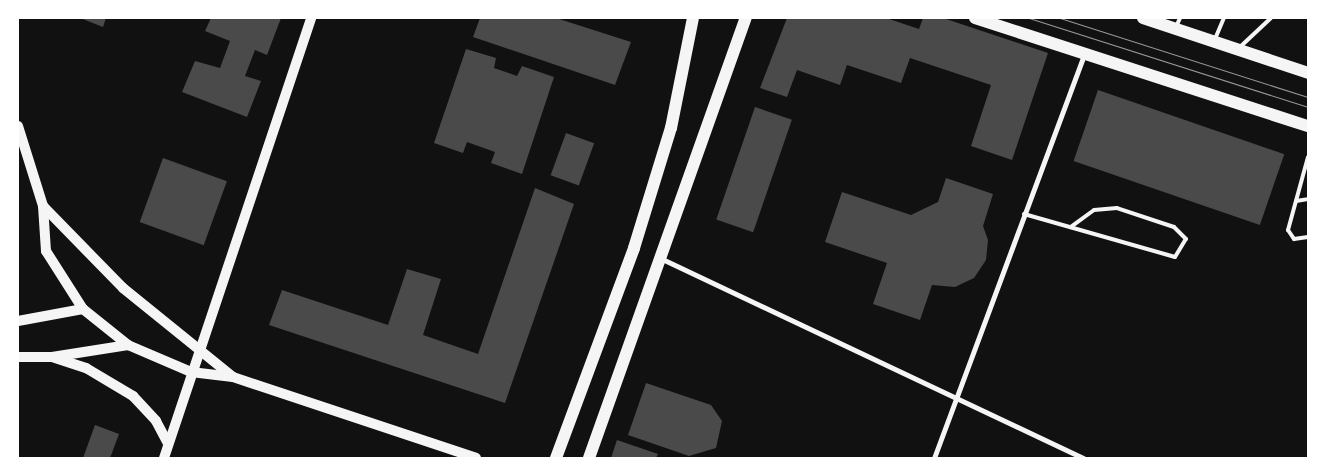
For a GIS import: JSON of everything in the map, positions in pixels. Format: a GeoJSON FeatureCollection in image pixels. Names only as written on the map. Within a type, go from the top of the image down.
{"type":"FeatureCollection","features":[{"type":"Feature","properties":{"kind":"main road"},"geometry":{"type":"LineString","coordinates":[[164,458],[191,372],[311,18]]}},
{"type":"Feature","properties":{"kind":"main road"},"geometry":{"type":"LineString","coordinates":[[556,458],[634,248],[671,128],[693,18]]}},
{"type":"Feature","properties":{"kind":"main road"},"geometry":{"type":"LineString","coordinates":[[590,458],[658,256],[746,18]]}},
{"type":"Feature","properties":{"kind":"main road"},"geometry":{"type":"LineString","coordinates":[[975,18],[1308,126]]}},
{"type":"Feature","properties":{"kind":"main road"},"geometry":{"type":"LineString","coordinates":[[1143,18],[1178,23],[1237,50],[1308,73]]}},
{"type":"Feature","properties":{"kind":"main road"},"geometry":{"type":"LineString","coordinates":[[18,126],[43,206],[46,251],[83,309],[128,346],[191,372],[233,377],[476,458]]}},
{"type":"Feature","properties":{"kind":"main road"},"geometry":{"type":"LineString","coordinates":[[43,206],[123,288],[233,377]]}},
{"type":"Feature","properties":{"kind":"main road"},"geometry":{"type":"LineString","coordinates":[[18,321],[83,309]]}},
{"type":"Feature","properties":{"kind":"main road"},"geometry":{"type":"LineString","coordinates":[[18,357],[52,357],[128,346]]}},
{"type":"Feature","properties":{"kind":"main road"},"geometry":{"type":"LineString","coordinates":[[52,357],[86,368],[133,396],[156,421],[168,444]]}},
{"type":"Feature","properties":{"kind":"street"},"geometry":{"type":"LineString","coordinates":[[934,458],[954,397],[1084,54]]}},
{"type":"Feature","properties":{"kind":"street"},"geometry":{"type":"LineString","coordinates":[[658,256],[1083,458]]}},
{"type":"Feature","properties":{"kind":"lane"},"geometry":{"type":"LineString","coordinates":[[1214,41],[1224,18]]}},
{"type":"Feature","properties":{"kind":"lane"},"geometry":{"type":"LineString","coordinates":[[1237,50],[1271,18]]}},
{"type":"Feature","properties":{"kind":"lane"},"geometry":{"type":"LineString","coordinates":[[1308,157],[1296,201],[1290,236],[1308,237]]}},
{"type":"Feature","properties":{"kind":"lane"},"geometry":{"type":"LineString","coordinates":[[1296,201],[1308,199]]}},
{"type":"Feature","properties":{"kind":"lane"},"geometry":{"type":"LineString","coordinates":[[1024,214],[1175,256],[1186,239],[1174,227],[1117,208],[1094,210],[1071,227]]}},
{"type":"Feature","properties":{"kind":"building"},"geometry":{"type":"Polygon","coordinates":[[[80,18],[106,18],[103,27],[80,18]]]}},
{"type":"Feature","properties":{"kind":"building"},"geometry":{"type":"Polygon","coordinates":[[[211,18],[281,18],[267,55],[255,50],[245,76],[261,81],[247,117],[182,92],[195,61],[220,68],[230,41],[205,31],[211,18]]]}},
{"type":"Feature","properties":{"kind":"building"},"geometry":{"type":"Polygon","coordinates":[[[480,18],[556,18],[631,42],[615,85],[473,37],[480,18]]]}},
{"type":"Feature","properties":{"kind":"building"},"geometry":{"type":"Polygon","coordinates":[[[787,18],[886,18],[919,29],[923,18],[943,18],[1048,53],[1012,160],[971,146],[991,85],[910,58],[901,83],[847,65],[840,85],[797,70],[787,97],[760,88],[787,18]]]}},
{"type":"Feature","properties":{"kind":"building"},"geometry":{"type":"Polygon","coordinates":[[[466,49],[496,58],[494,68],[517,76],[522,66],[554,77],[522,174],[491,163],[495,152],[467,142],[463,153],[434,143],[466,49]]]}},
{"type":"Feature","properties":{"kind":"building"},"geometry":{"type":"Polygon","coordinates":[[[1098,90],[1284,154],[1260,225],[1074,161],[1098,90]]]}},
{"type":"Feature","properties":{"kind":"building"},"geometry":{"type":"Polygon","coordinates":[[[755,107],[792,120],[753,232],[716,220],[755,107]]]}},
{"type":"Feature","properties":{"kind":"building"},"geometry":{"type":"Polygon","coordinates":[[[566,133],[594,143],[579,186],[551,175],[566,133]]]}},
{"type":"Feature","properties":{"kind":"building"},"geometry":{"type":"Polygon","coordinates":[[[163,158],[227,181],[204,245],[140,222],[163,158]]]}},
{"type":"Feature","properties":{"kind":"building"},"geometry":{"type":"Polygon","coordinates":[[[946,178],[993,194],[983,226],[988,240],[986,260],[974,278],[955,287],[932,285],[920,320],[873,304],[887,263],[825,242],[842,192],[911,215],[938,202],[946,178]]]}},
{"type":"Feature","properties":{"kind":"building"},"geometry":{"type":"Polygon","coordinates":[[[535,188],[574,204],[505,403],[269,325],[282,290],[388,325],[407,269],[441,279],[423,335],[478,354],[535,188]]]}},
{"type":"Feature","properties":{"kind":"building"},"geometry":{"type":"Polygon","coordinates":[[[646,383],[711,405],[722,421],[716,448],[689,456],[628,435],[646,383]]]}},
{"type":"Feature","properties":{"kind":"building"},"geometry":{"type":"Polygon","coordinates":[[[95,425],[119,434],[110,458],[83,458],[95,425]]]}},
{"type":"Feature","properties":{"kind":"building"},"geometry":{"type":"Polygon","coordinates":[[[617,440],[658,454],[656,458],[611,458],[617,440]]]}},
{"type":"Feature","properties":{"kind":"tram line"},"geometry":{"type":"LineString","coordinates":[[1029,18],[1308,107]]}},
{"type":"Feature","properties":{"kind":"tram line"},"geometry":{"type":"LineString","coordinates":[[1060,18],[1308,97]]}}]}
